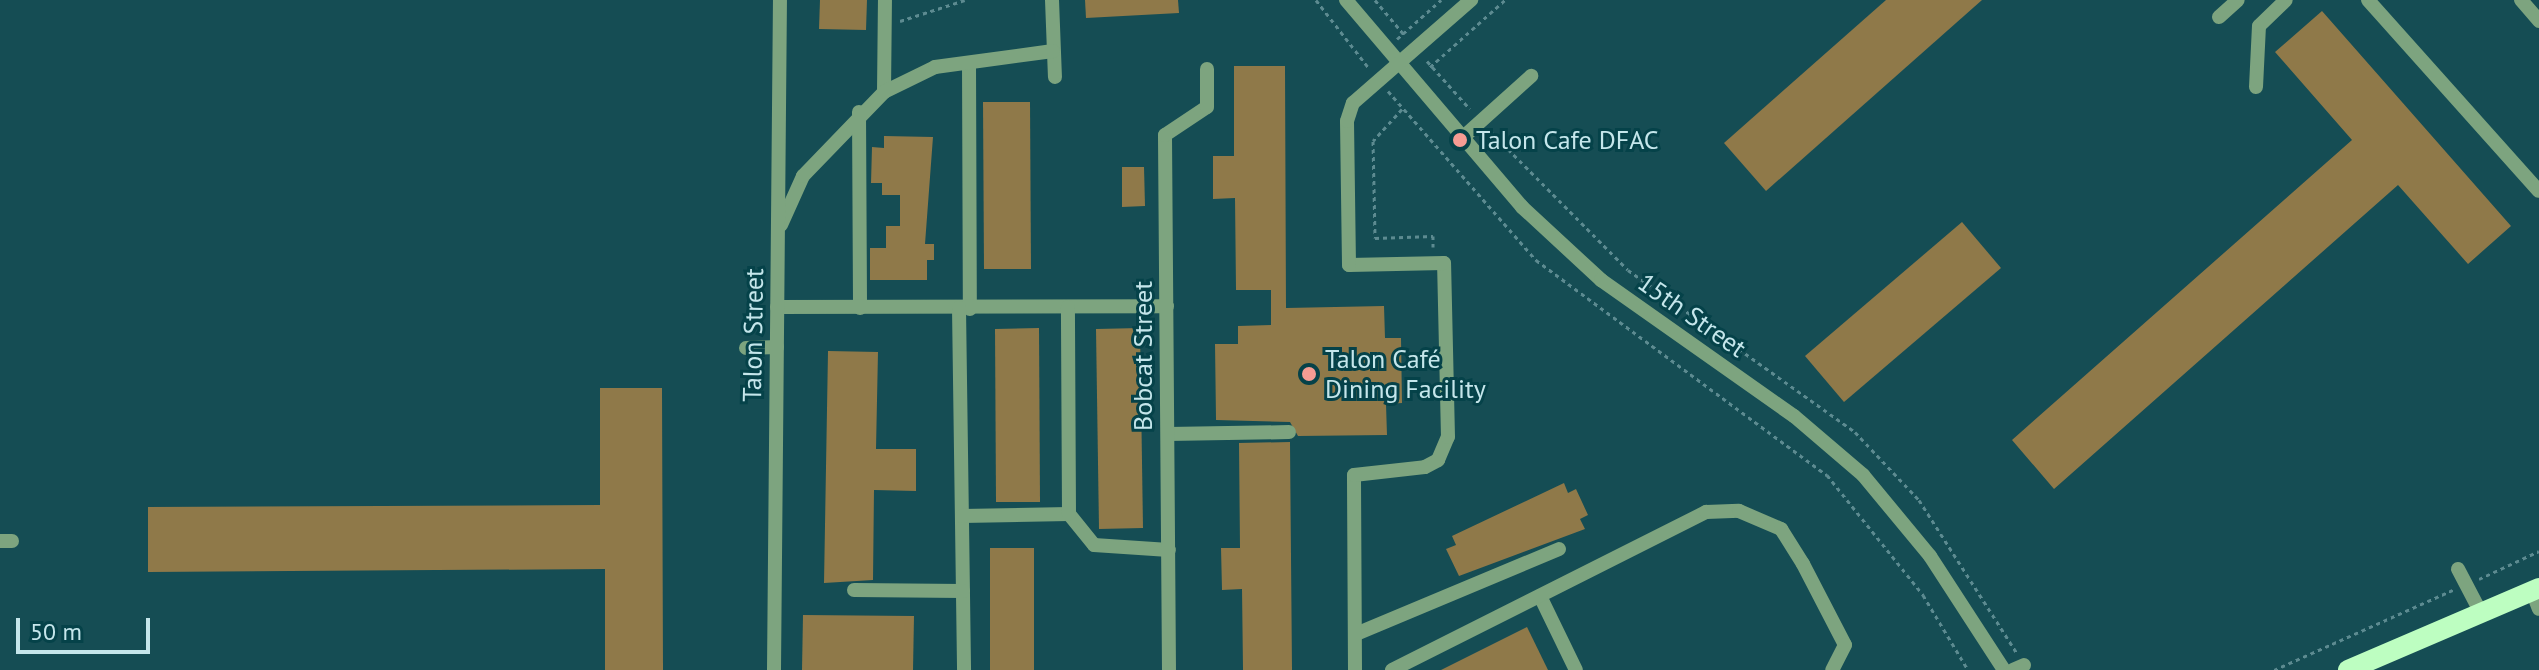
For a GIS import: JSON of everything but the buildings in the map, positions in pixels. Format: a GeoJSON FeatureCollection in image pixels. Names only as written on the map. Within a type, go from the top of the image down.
{"type":"FeatureCollection","features":[{"type":"Feature","properties":{"kind":"main road"},"geometry":{"type":"LineString","coordinates":[[2348,670],[2481,613],[2537,596]]}},
{"type":"Feature","properties":{"kind":"street","name":"Talon Street"},"geometry":{"type":"LineString","coordinates":[[774,670],[780,0]]}},
{"type":"Feature","properties":{"kind":"street"},"geometry":{"type":"LineString","coordinates":[[884,92],[885,0]]}},
{"type":"Feature","properties":{"kind":"street"},"geometry":{"type":"LineString","coordinates":[[1052,0],[1055,77]]}},
{"type":"Feature","properties":{"kind":"street","name":"15th Street"},"geometry":{"type":"LineString","coordinates":[[1346,0],[1460,140],[1601,280],[1794,416],[1863,475],[1930,556],[2004,670]]}},
{"type":"Feature","properties":{"kind":"street"},"geometry":{"type":"LineString","coordinates":[[1355,670],[1354,475],[1425,467],[1447,445],[1444,263],[1349,265],[1347,121],[1353,103],[1471,0]]}},
{"type":"Feature","properties":{"kind":"street"},"geometry":{"type":"LineString","coordinates":[[2219,17],[2238,0]]}},
{"type":"Feature","properties":{"kind":"street"},"geometry":{"type":"LineString","coordinates":[[2256,87],[2259,26],[2286,0]]}},
{"type":"Feature","properties":{"kind":"street"},"geometry":{"type":"LineString","coordinates":[[2368,0],[2539,191]]}},
{"type":"Feature","properties":{"kind":"street"},"geometry":{"type":"LineString","coordinates":[[2521,0],[2539,21]]}},
{"type":"Feature","properties":{"kind":"street"},"geometry":{"type":"LineString","coordinates":[[778,233],[803,176],[859,112],[884,92],[935,67],[1053,51]]}},
{"type":"Feature","properties":{"kind":"street"},"geometry":{"type":"LineString","coordinates":[[964,670],[962,516],[969,63]]}},
{"type":"Feature","properties":{"kind":"street","name":"Bobcat Street"},"geometry":{"type":"LineString","coordinates":[[1169,670],[1165,135],[1207,107],[1207,69]]}},
{"type":"Feature","properties":{"kind":"street"},"geometry":{"type":"LineString","coordinates":[[1460,140],[1531,76]]}},
{"type":"Feature","properties":{"kind":"street"},"geometry":{"type":"LineString","coordinates":[[859,112],[860,308]]}},
{"type":"Feature","properties":{"kind":"street"},"geometry":{"type":"LineString","coordinates":[[777,307],[1167,306]]}},
{"type":"Feature","properties":{"kind":"street"},"geometry":{"type":"LineString","coordinates":[[1068,307],[1069,514],[1094,545],[1169,550]]}},
{"type":"Feature","properties":{"kind":"street"},"geometry":{"type":"LineString","coordinates":[[746,348],[777,347]]}},
{"type":"Feature","properties":{"kind":"street"},"geometry":{"type":"LineString","coordinates":[[1168,434],[1289,432]]}},
{"type":"Feature","properties":{"kind":"street"},"geometry":{"type":"LineString","coordinates":[[1392,670],[1706,512],[1739,511],[1781,529],[1814,583],[1845,645],[1832,670]]}},
{"type":"Feature","properties":{"kind":"street"},"geometry":{"type":"LineString","coordinates":[[962,516],[1069,514]]}},
{"type":"Feature","properties":{"kind":"street"},"geometry":{"type":"LineString","coordinates":[[1356,634],[1559,549]]}},
{"type":"Feature","properties":{"kind":"street"},"geometry":{"type":"LineString","coordinates":[[2458,569],[2481,613]]}},
{"type":"Feature","properties":{"kind":"street"},"geometry":{"type":"LineString","coordinates":[[854,590],[963,591]]}},
{"type":"Feature","properties":{"kind":"street"},"geometry":{"type":"LineString","coordinates":[[1540,596],[1576,670]]}},
{"type":"Feature","properties":{"kind":"path"},"geometry":{"type":"LineString","coordinates":[[885,25],[965,0]]}},
{"type":"Feature","properties":{"kind":"path"},"geometry":{"type":"LineString","coordinates":[[1316,0],[1402,109],[1536,260],[1827,475],[1905,570],[1968,670]]}},
{"type":"Feature","properties":{"kind":"path"},"geometry":{"type":"LineString","coordinates":[[1375,0],[1431,66]]}},
{"type":"Feature","properties":{"kind":"path"},"geometry":{"type":"LineString","coordinates":[[1367,65],[1441,0]]}},
{"type":"Feature","properties":{"kind":"path"},"geometry":{"type":"LineString","coordinates":[[1394,98],[1505,0]]}},
{"type":"Feature","properties":{"kind":"path"},"geometry":{"type":"LineString","coordinates":[[1402,109],[1373,141],[1375,238],[1433,236],[1433,263]]}},
{"type":"Feature","properties":{"kind":"path"},"geometry":{"type":"LineString","coordinates":[[2274,670],[2539,551]]}},
{"type":"Feature","properties":{"kind":"place","name":"Talon Cafe DFAC"},"geometry":{"type":"Point","coordinates":[1460,140]}},
{"type":"Feature","properties":{"kind":"place","name":"Talon Café Dining Facility"},"geometry":{"type":"Point","coordinates":[1309,374]}}]}
